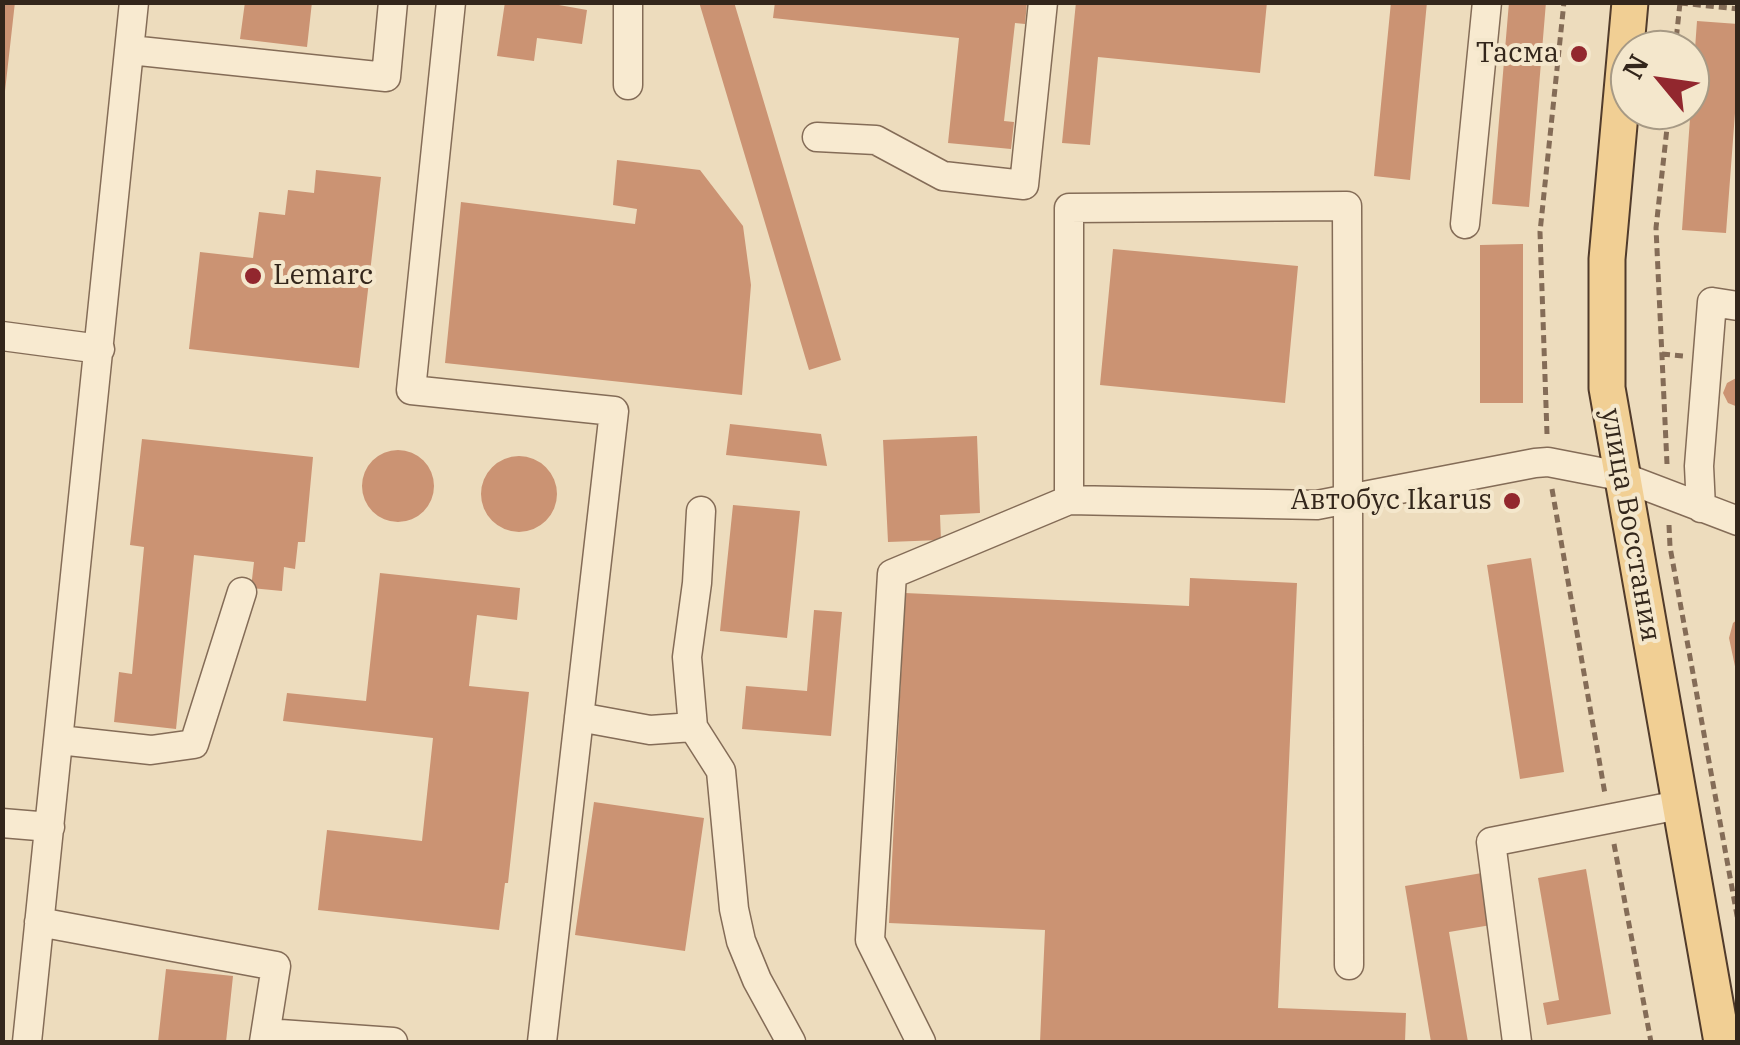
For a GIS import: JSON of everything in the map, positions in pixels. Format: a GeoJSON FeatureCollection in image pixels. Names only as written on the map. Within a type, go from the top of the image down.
{"type":"FeatureCollection","features":[{"type":"Feature","properties":{"kind":"main road","name":"улица Восстания"},"geometry":{"type":"LineString","coordinates":[[1630,2],[1607,264],[1607,388],[1722,1042]]}},
{"type":"Feature","properties":{"kind":"street"},"geometry":{"type":"LineString","coordinates":[[27,1042],[134,2]]}},
{"type":"Feature","properties":{"kind":"street"},"geometry":{"type":"LineString","coordinates":[[130,50],[386,77],[393,2]]}},
{"type":"Feature","properties":{"kind":"street"},"geometry":{"type":"LineString","coordinates":[[451,2],[411,390],[614,411],[542,1042]]}},
{"type":"Feature","properties":{"kind":"street"},"geometry":{"type":"LineString","coordinates":[[628,2],[628,86]]}},
{"type":"Feature","properties":{"kind":"street"},"geometry":{"type":"LineString","coordinates":[[817,137],[876,140],[943,176],[1024,185],[1043,2]]}},
{"type":"Feature","properties":{"kind":"street"},"geometry":{"type":"LineString","coordinates":[[1464,224],[1488,2]]}},
{"type":"Feature","properties":{"kind":"street"},"geometry":{"type":"LineString","coordinates":[[1070,500],[1068,208],[1347,206],[1349,964]]}},
{"type":"Feature","properties":{"kind":"street"},"geometry":{"type":"LineString","coordinates":[[1701,508],[1699,466],[1712,302],[1738,306]]}},
{"type":"Feature","properties":{"kind":"street"},"geometry":{"type":"LineString","coordinates":[[2,336],[100,349]]}},
{"type":"Feature","properties":{"kind":"street"},"geometry":{"type":"LineString","coordinates":[[920,1038],[870,940],[892,574],[1070,500],[1317,505],[1548,462],[1620,476],[1738,521]]}},
{"type":"Feature","properties":{"kind":"street"},"geometry":{"type":"LineString","coordinates":[[701,511],[698,583],[688,658],[692,727],[721,771],[734,909],[741,941],[791,1042]]}},
{"type":"Feature","properties":{"kind":"street"},"geometry":{"type":"LineString","coordinates":[[59,740],[151,750],[194,744],[242,592]]}},
{"type":"Feature","properties":{"kind":"street"},"geometry":{"type":"LineString","coordinates":[[579,717],[650,730],[692,727]]}},
{"type":"Feature","properties":{"kind":"street"},"geometry":{"type":"LineString","coordinates":[[1518,1042],[1491,842],[1679,805]]}},
{"type":"Feature","properties":{"kind":"street"},"geometry":{"type":"LineString","coordinates":[[2,823],[50,827]]}},
{"type":"Feature","properties":{"kind":"street"},"geometry":{"type":"LineString","coordinates":[[40,922],[276,966],[265,1038],[394,1042]]}},
{"type":"Feature","properties":{"kind":"path"},"geometry":{"type":"LineString","coordinates":[[1564,2],[1540,232],[1548,462],[1651,1042]]}},
{"type":"Feature","properties":{"kind":"path"},"geometry":{"type":"LineString","coordinates":[[1677,30],[1680,3],[1738,9]]}},
{"type":"Feature","properties":{"kind":"building"},"geometry":{"type":"Polygon","coordinates":[[[2,2],[15,2],[5,91],[2,91],[2,2]]]}},
{"type":"Feature","properties":{"kind":"building"},"geometry":{"type":"Polygon","coordinates":[[[245,2],[312,2],[307,47],[240,39],[245,2]]]}},
{"type":"Feature","properties":{"kind":"building"},"geometry":{"type":"Polygon","coordinates":[[[505,2],[542,2],[587,10],[582,44],[537,38],[534,61],[497,56],[505,2]]]}},
{"type":"Feature","properties":{"kind":"building"},"geometry":{"type":"Polygon","coordinates":[[[699,2],[734,2],[841,360],[809,370],[699,2]]]}},
{"type":"Feature","properties":{"kind":"building"},"geometry":{"type":"Polygon","coordinates":[[[775,2],[1027,2],[1025,24],[1015,23],[1004,121],[1014,122],[1011,149],[948,143],[959,38],[773,18],[775,2]]]}},
{"type":"Feature","properties":{"kind":"building"},"geometry":{"type":"Polygon","coordinates":[[[1076,2],[1267,2],[1260,73],[1098,57],[1090,145],[1062,143],[1076,2]]]}},
{"type":"Feature","properties":{"kind":"building"},"geometry":{"type":"Polygon","coordinates":[[[1391,2],[1427,2],[1410,180],[1374,176],[1391,2]]]}},
{"type":"Feature","properties":{"kind":"building"},"geometry":{"type":"Polygon","coordinates":[[[1509,2],[1546,2],[1529,207],[1492,204],[1509,2]]]}},
{"type":"Feature","properties":{"kind":"building"},"geometry":{"type":"Polygon","coordinates":[[[1697,21],[1738,24],[1726,233],[1682,230],[1689,130],[1710,130],[1710,30],[1696,30],[1697,21]]]}},
{"type":"Feature","properties":{"kind":"building"},"geometry":{"type":"Polygon","coordinates":[[[617,160],[700,170],[743,226],[751,285],[742,395],[445,363],[461,202],[635,224],[637,209],[613,205],[617,160]]]}},
{"type":"Feature","properties":{"kind":"building"},"geometry":{"type":"Polygon","coordinates":[[[316,170],[381,177],[359,368],[189,349],[200,252],[253,258],[259,212],[285,215],[288,190],[314,193],[316,170]]]}},
{"type":"Feature","properties":{"kind":"building"},"geometry":{"type":"Polygon","coordinates":[[[1523,244],[1523,403],[1480,403],[1480,245],[1523,244]]]}},
{"type":"Feature","properties":{"kind":"building"},"geometry":{"type":"Polygon","coordinates":[[[1113,249],[1298,266],[1285,403],[1100,385],[1113,249]]]}},
{"type":"Feature","properties":{"kind":"building"},"geometry":{"type":"Polygon","coordinates":[[[1738,377],[1738,407],[1728,403],[1723,393],[1727,383],[1738,377]]]}},
{"type":"Feature","properties":{"kind":"building"},"geometry":{"type":"Polygon","coordinates":[[[730,424],[821,434],[827,466],[726,455],[730,424]]]}},
{"type":"Feature","properties":{"kind":"building"},"geometry":{"type":"Polygon","coordinates":[[[977,436],[980,513],[940,515],[941,540],[888,542],[883,440],[977,436]]]}},
{"type":"Feature","properties":{"kind":"building"},"geometry":{"type":"Polygon","coordinates":[[[142,439],[313,457],[305,542],[298,542],[295,569],[284,567],[282,591],[251,588],[254,562],[194,555],[176,729],[114,722],[119,672],[132,674],[144,547],[130,545],[142,439]]]}},
{"type":"Feature","properties":{"kind":"building"},"geometry":{"type":"Polygon","coordinates":[[[398,450],[424,460],[434,486],[424,512],[398,522],[372,512],[362,486],[372,460],[398,450]]]}},
{"type":"Feature","properties":{"kind":"building"},"geometry":{"type":"Polygon","coordinates":[[[519,456],[546,467],[557,494],[546,521],[519,532],[492,521],[481,494],[492,467],[519,456]]]}},
{"type":"Feature","properties":{"kind":"building"},"geometry":{"type":"Polygon","coordinates":[[[733,505],[800,511],[787,638],[720,631],[733,505]]]}},
{"type":"Feature","properties":{"kind":"building"},"geometry":{"type":"Polygon","coordinates":[[[1531,558],[1564,772],[1520,779],[1487,565],[1531,558]]]}},
{"type":"Feature","properties":{"kind":"building"},"geometry":{"type":"Polygon","coordinates":[[[380,573],[520,588],[517,620],[477,615],[469,686],[529,692],[508,883],[499,930],[318,910],[327,830],[422,841],[433,738],[283,721],[287,693],[366,701],[380,573]]]}},
{"type":"Feature","properties":{"kind":"building"},"geometry":{"type":"Polygon","coordinates":[[[1190,578],[1297,583],[1278,1008],[1406,1013],[1405,1042],[1040,1042],[1045,930],[889,923],[905,593],[1189,606],[1190,578]]]}},
{"type":"Feature","properties":{"kind":"building"},"geometry":{"type":"Polygon","coordinates":[[[814,610],[842,612],[831,736],[742,729],[746,686],[807,691],[814,610]]]}},
{"type":"Feature","properties":{"kind":"building"},"geometry":{"type":"Polygon","coordinates":[[[1738,619],[1738,671],[1736,671],[1729,638],[1738,619]]]}},
{"type":"Feature","properties":{"kind":"building"},"geometry":{"type":"Polygon","coordinates":[[[594,802],[704,818],[685,951],[575,935],[594,802]]]}},
{"type":"Feature","properties":{"kind":"building"},"geometry":{"type":"Polygon","coordinates":[[[1586,869],[1611,1014],[1547,1025],[1543,1003],[1559,1000],[1538,878],[1586,869]]]}},
{"type":"Feature","properties":{"kind":"building"},"geometry":{"type":"Polygon","coordinates":[[[1482,873],[1491,925],[1449,932],[1468,1042],[1431,1042],[1405,886],[1482,873]]]}},
{"type":"Feature","properties":{"kind":"building"},"geometry":{"type":"Polygon","coordinates":[[[166,969],[233,976],[226,1042],[158,1042],[166,969]]]}},
{"type":"Feature","properties":{"kind":"place","name":"Тасма"},"geometry":{"type":"Point","coordinates":[1579,54]}},
{"type":"Feature","properties":{"kind":"place","name":"Lemarc"},"geometry":{"type":"Point","coordinates":[253,276]}},
{"type":"Feature","properties":{"kind":"place","name":"Автобус Ikarus"},"geometry":{"type":"Point","coordinates":[1512,501]}}]}
